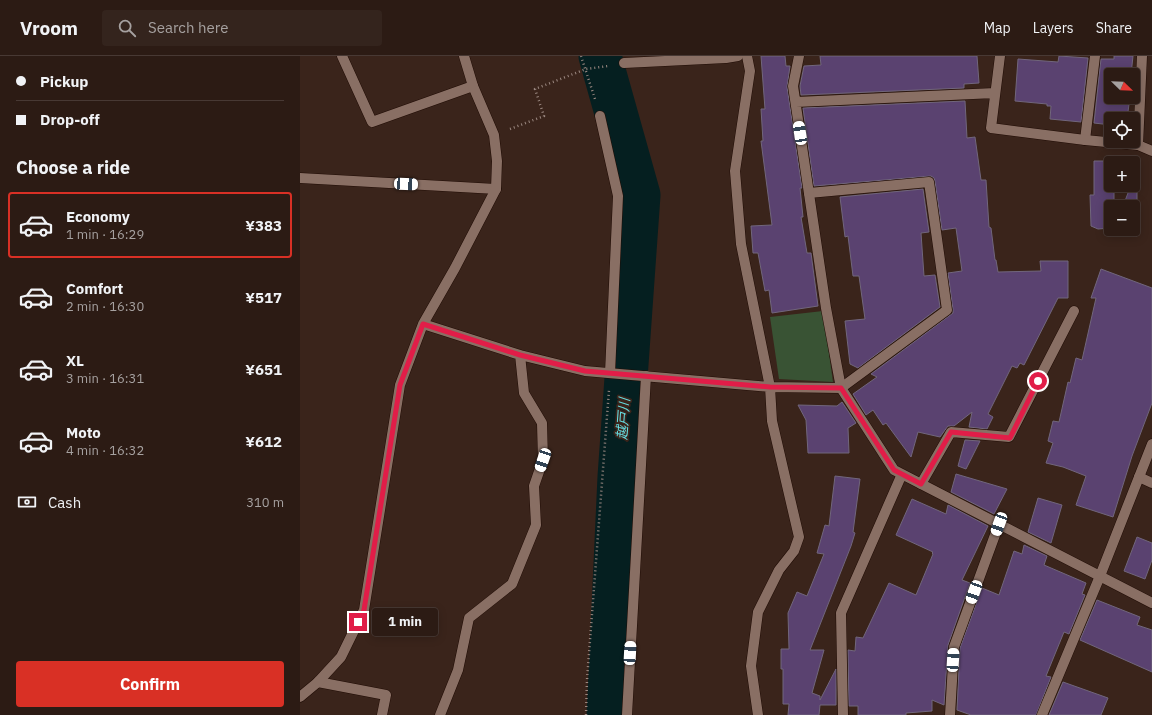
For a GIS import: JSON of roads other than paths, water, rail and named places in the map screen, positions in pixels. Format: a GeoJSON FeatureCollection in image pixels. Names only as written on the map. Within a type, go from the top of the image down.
{"type":"FeatureCollection","features":[{"type":"Feature","properties":{"kind":"street"},"geometry":{"type":"LineString","coordinates":[[342,56],[372,122],[473,86]]}},
{"type":"Feature","properties":{"kind":"street"},"geometry":{"type":"LineString","coordinates":[[300,697],[318,682],[341,657],[364,610],[400,385],[423,324],[455,268],[496,189],[497,161],[494,135],[473,86],[464,56]]}},
{"type":"Feature","properties":{"kind":"street"},"geometry":{"type":"LineString","coordinates":[[624,63],[726,58],[738,56]]}},
{"type":"Feature","properties":{"kind":"street"},"geometry":{"type":"LineString","coordinates":[[747,56],[750,71],[735,171],[741,244],[770,387],[772,421],[799,537],[794,551],[779,570],[758,612],[751,666],[758,715]]}},
{"type":"Feature","properties":{"kind":"street"},"geometry":{"type":"LineString","coordinates":[[799,56],[793,86],[826,308],[841,388],[894,470],[1152,603]]}},
{"type":"Feature","properties":{"kind":"street"},"geometry":{"type":"LineString","coordinates":[[1000,56],[991,128],[1104,142]]}},
{"type":"Feature","properties":{"kind":"street"},"geometry":{"type":"LineString","coordinates":[[1085,140],[1095,56]]}},
{"type":"Feature","properties":{"kind":"street"},"geometry":{"type":"LineString","coordinates":[[1139,112],[1142,56]]}},
{"type":"Feature","properties":{"kind":"street"},"geometry":{"type":"LineString","coordinates":[[796,102],[996,92]]}},
{"type":"Feature","properties":{"kind":"street"},"geometry":{"type":"LineString","coordinates":[[600,116],[618,196],[610,373]]}},
{"type":"Feature","properties":{"kind":"street"},"geometry":{"type":"LineString","coordinates":[[1140,146],[1152,151]]}},
{"type":"Feature","properties":{"kind":"street"},"geometry":{"type":"LineString","coordinates":[[300,178],[496,189]]}},
{"type":"Feature","properties":{"kind":"street"},"geometry":{"type":"LineString","coordinates":[[423,324],[520,355],[585,371],[770,387],[841,388],[947,310],[929,182],[810,193]]}},
{"type":"Feature","properties":{"kind":"street"},"geometry":{"type":"LineString","coordinates":[[921,484],[951,432],[1010,438],[1074,311]]}},
{"type":"Feature","properties":{"kind":"street"},"geometry":{"type":"LineString","coordinates":[[440,715],[458,670],[469,618],[512,584],[536,525],[534,486],[543,460],[542,423],[524,392],[520,355]]}},
{"type":"Feature","properties":{"kind":"street"},"geometry":{"type":"LineString","coordinates":[[627,715],[646,376]]}},
{"type":"Feature","properties":{"kind":"street"},"geometry":{"type":"LineString","coordinates":[[1042,715],[1100,576],[1152,444]]}},
{"type":"Feature","properties":{"kind":"street"},"geometry":{"type":"LineString","coordinates":[[843,715],[841,613],[902,474]]}},
{"type":"Feature","properties":{"kind":"street"},"geometry":{"type":"LineString","coordinates":[[1139,477],[1152,483]]}},
{"type":"Feature","properties":{"kind":"street"},"geometry":{"type":"LineString","coordinates":[[950,715],[954,647],[999,524]]}},
{"type":"Feature","properties":{"kind":"street"},"geometry":{"type":"LineString","coordinates":[[318,682],[386,695],[382,715]]}},
{"type":"Feature","properties":{"kind":"waterway","name":"越戸川"},"geometry":{"type":"LineString","coordinates":[[600,56],[639,195],[619,477],[608,715]]}}]}
